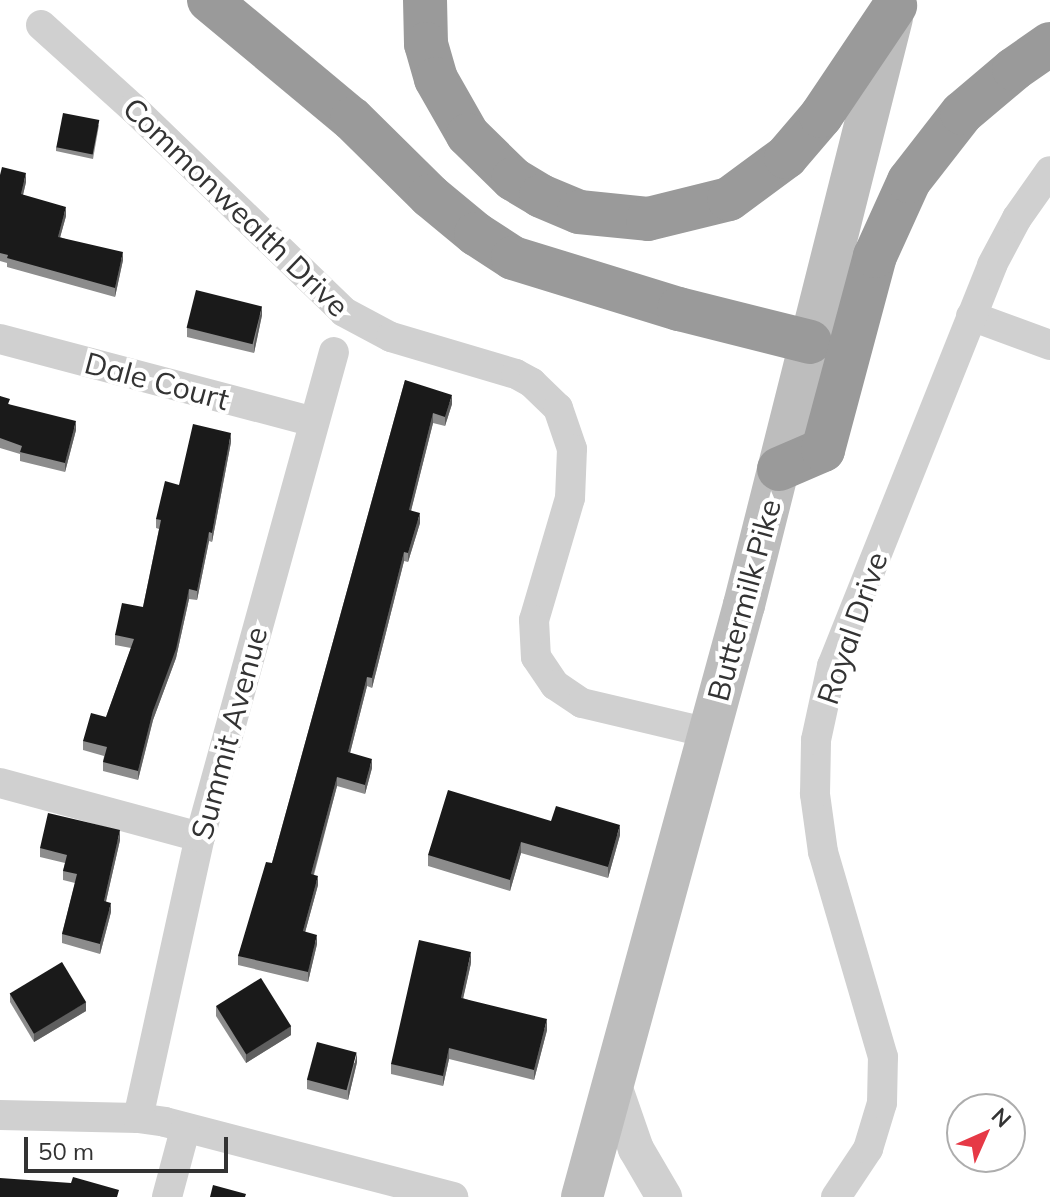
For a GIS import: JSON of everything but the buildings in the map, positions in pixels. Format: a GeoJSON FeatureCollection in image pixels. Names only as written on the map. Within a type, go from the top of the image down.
{"type":"FeatureCollection","features":[{"type":"Feature","properties":{"kind":"highway"},"geometry":{"type":"LineString","coordinates":[[209,0],[352,119],[442,205],[513,258],[679,309],[810,342]]}},
{"type":"Feature","properties":{"kind":"highway"},"geometry":{"type":"LineString","coordinates":[[425,0],[426,44],[436,79],[468,135],[513,179],[541,196],[579,212],[648,219],[729,199],[786,157],[821,116],[896,3]]}},
{"type":"Feature","properties":{"kind":"highway"},"geometry":{"type":"LineString","coordinates":[[779,469],[823,450],[875,256],[909,181],[962,113],[1014,69],[1050,44]]}},
{"type":"Feature","properties":{"kind":"main road","name":"Buttermilk Pike"},"geometry":{"type":"LineString","coordinates":[[582,1197],[779,469],[896,3]]}},
{"type":"Feature","properties":{"kind":"street","name":"Commonwealth Drive"},"geometry":{"type":"LineString","coordinates":[[41,25],[133,108],[344,312],[391,337],[516,374],[532,383],[558,408],[572,449],[570,498],[534,620],[536,657],[555,685],[582,703],[709,733]]}},
{"type":"Feature","properties":{"kind":"street","name":"Royal Drive"},"geometry":{"type":"LineString","coordinates":[[836,1197],[868,1149],[882,1103],[883,1057],[823,852],[815,794],[816,740],[832,666],[971,316],[992,265],[1017,218],[1050,171]]}},
{"type":"Feature","properties":{"kind":"street"},"geometry":{"type":"LineString","coordinates":[[971,316],[1050,345]]}},
{"type":"Feature","properties":{"kind":"street","name":"Dale Court"},"geometry":{"type":"LineString","coordinates":[[0,339],[314,422]]}},
{"type":"Feature","properties":{"kind":"street","name":"Summit Avenue"},"geometry":{"type":"LineString","coordinates":[[138,1118],[200,837],[334,352]]}},
{"type":"Feature","properties":{"kind":"street"},"geometry":{"type":"LineString","coordinates":[[0,783],[200,837]]}},
{"type":"Feature","properties":{"kind":"street"},"geometry":{"type":"LineString","coordinates":[[613,1083],[636,1149],[664,1197]]}},
{"type":"Feature","properties":{"kind":"street"},"geometry":{"type":"LineString","coordinates":[[0,1115],[138,1118],[453,1197]]}},
{"type":"Feature","properties":{"kind":"street"},"geometry":{"type":"LineString","coordinates":[[167,1197],[185,1130]]}}]}
